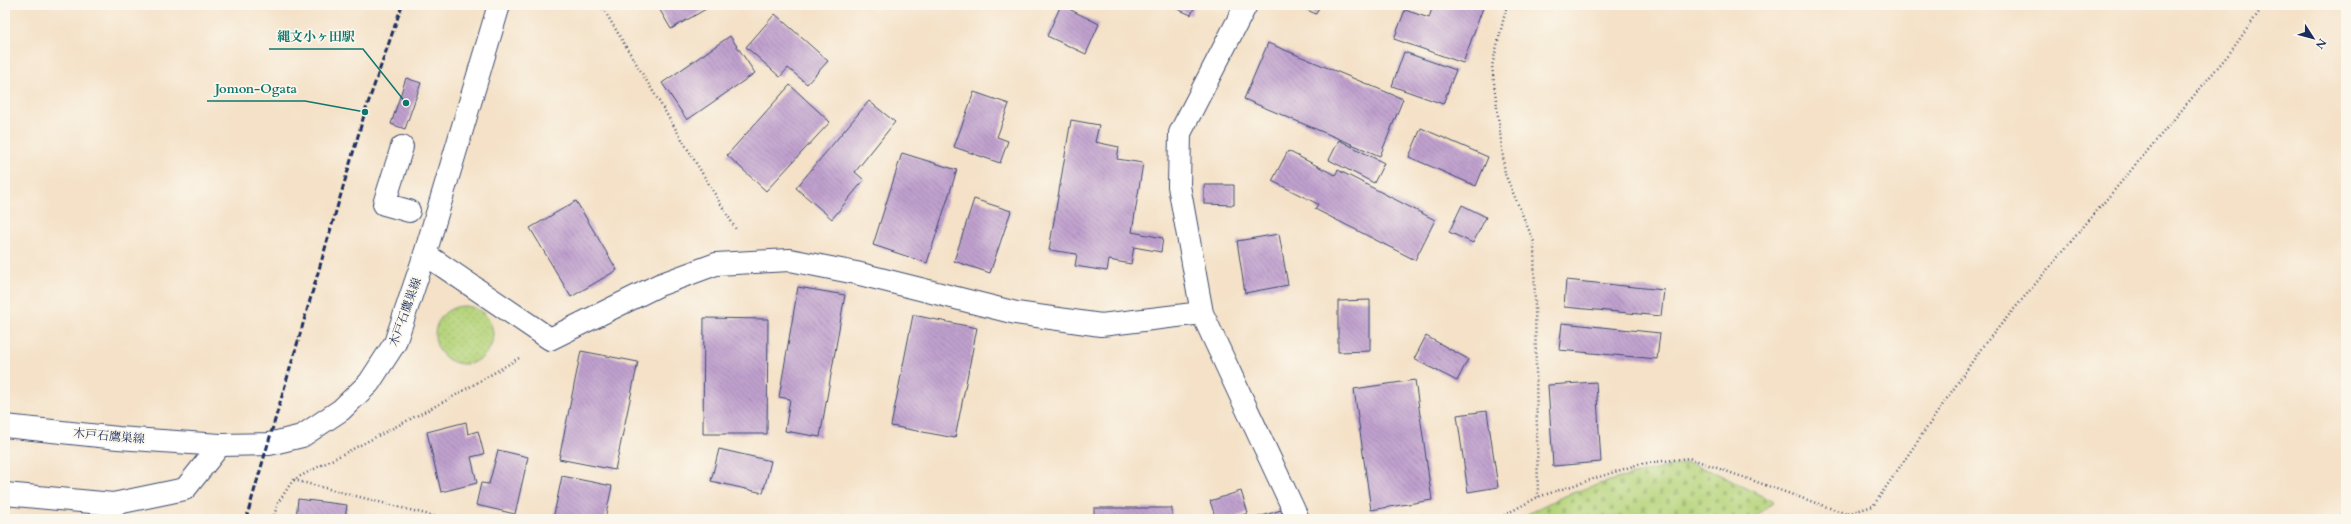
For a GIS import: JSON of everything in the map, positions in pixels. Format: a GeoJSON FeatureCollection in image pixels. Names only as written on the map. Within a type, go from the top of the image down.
{"type":"FeatureCollection","features":[{"type":"Feature","properties":{"kind":"street","name":"木戸石鷹巣線"},"geometry":{"type":"LineString","coordinates":[[5,426],[118,438],[220,445],[269,444],[302,436],[342,410],[369,383],[395,343],[425,254],[499,5]]}},
{"type":"Feature","properties":{"kind":"street"},"geometry":{"type":"LineString","coordinates":[[1246,5],[1180,133],[1179,186],[1202,313],[1298,519]]}},
{"type":"Feature","properties":{"kind":"street"},"geometry":{"type":"LineString","coordinates":[[402,147],[384,204],[408,211]]}},
{"type":"Feature","properties":{"kind":"street"},"geometry":{"type":"LineString","coordinates":[[425,254],[550,339],[659,285],[716,264],[790,260],[870,276],[1016,313],[1101,325],[1202,313]]}},
{"type":"Feature","properties":{"kind":"street"},"geometry":{"type":"LineString","coordinates":[[5,494],[114,504],[185,489],[220,445]]}},
{"type":"Feature","properties":{"kind":"path"},"geometry":{"type":"LineString","coordinates":[[601,5],[755,262]]}},
{"type":"Feature","properties":{"kind":"path"},"geometry":{"type":"LineString","coordinates":[[1507,5],[1492,66],[1505,174],[1534,242],[1538,497]]}},
{"type":"Feature","properties":{"kind":"path"},"geometry":{"type":"LineString","coordinates":[[1497,519],[1538,497],[1639,464],[1689,458],[1847,514],[1872,506],[1983,346],[2229,54],[2264,5]]}},
{"type":"Feature","properties":{"kind":"path"},"geometry":{"type":"LineString","coordinates":[[273,519],[278,502],[293,480],[449,399],[550,339]]}},
{"type":"Feature","properties":{"kind":"path"},"geometry":{"type":"LineString","coordinates":[[293,480],[445,519]]}},
{"type":"Feature","properties":{"kind":"path"},"geometry":{"type":"LineString","coordinates":[[2339,519],[2346,509]]}},
{"type":"Feature","properties":{"kind":"green space"},"geometry":{"type":"Polygon","coordinates":[[[464,306],[475,308],[488,319],[491,324],[493,335],[491,346],[480,359],[475,362],[464,364],[453,362],[440,351],[437,346],[435,335],[437,324],[448,311],[453,308],[464,306]]]}},
{"type":"Feature","properties":{"kind":"green space"},"geometry":{"type":"Polygon","coordinates":[[[1688,463],[1716,473],[1774,502],[1753,519],[1520,519],[1538,508],[1579,491],[1623,477],[1688,463]]]}},
{"type":"Feature","properties":{"kind":"building"},"geometry":{"type":"Polygon","coordinates":[[[657,5],[713,5],[671,29],[657,5]]]}},
{"type":"Feature","properties":{"kind":"building"},"geometry":{"type":"Polygon","coordinates":[[[1061,5],[1099,24],[1086,54],[1047,36],[1061,5]]]}},
{"type":"Feature","properties":{"kind":"building"},"geometry":{"type":"Polygon","coordinates":[[[1168,5],[1195,5],[1191,15],[1168,5]]]}},
{"type":"Feature","properties":{"kind":"building"},"geometry":{"type":"Polygon","coordinates":[[[1296,5],[1320,5],[1316,14],[1296,5]]]}},
{"type":"Feature","properties":{"kind":"building"},"geometry":{"type":"Polygon","coordinates":[[[1433,5],[1484,5],[1463,63],[1394,39],[1405,10],[1429,18],[1433,5]]]}},
{"type":"Feature","properties":{"kind":"building"},"geometry":{"type":"Polygon","coordinates":[[[775,14],[828,61],[807,84],[788,68],[780,77],[746,47],[775,14]]]}},
{"type":"Feature","properties":{"kind":"building"},"geometry":{"type":"Polygon","coordinates":[[[730,36],[755,73],[687,120],[662,83],[730,36]]]}},
{"type":"Feature","properties":{"kind":"building"},"geometry":{"type":"Polygon","coordinates":[[[1268,43],[1403,99],[1380,156],[1244,99],[1268,43]]]}},
{"type":"Feature","properties":{"kind":"building"},"geometry":{"type":"Polygon","coordinates":[[[1404,52],[1456,70],[1443,104],[1392,86],[1404,52]]]}},
{"type":"Feature","properties":{"kind":"building"},"geometry":{"type":"Polygon","coordinates":[[[406,78],[421,83],[405,129],[391,124],[406,78]]]}},
{"type":"Feature","properties":{"kind":"building"},"geometry":{"type":"Polygon","coordinates":[[[790,85],[830,122],[766,191],[727,155],[790,85]]]}},
{"type":"Feature","properties":{"kind":"building"},"geometry":{"type":"Polygon","coordinates":[[[974,92],[1009,104],[997,137],[1008,141],[1000,163],[954,147],[974,92]]]}},
{"type":"Feature","properties":{"kind":"building"},"geometry":{"type":"Polygon","coordinates":[[[869,101],[895,122],[855,172],[864,180],[832,219],[796,188],[869,101]]]}},
{"type":"Feature","properties":{"kind":"building"},"geometry":{"type":"Polygon","coordinates":[[[1071,120],[1099,125],[1095,142],[1119,147],[1117,159],[1143,163],[1132,232],[1163,238],[1161,252],[1134,247],[1131,264],[1109,260],[1107,271],[1075,266],[1077,254],[1049,250],[1071,120]]]}},
{"type":"Feature","properties":{"kind":"building"},"geometry":{"type":"Polygon","coordinates":[[[1421,128],[1488,157],[1476,186],[1409,157],[1421,128]]]}},
{"type":"Feature","properties":{"kind":"building"},"geometry":{"type":"Polygon","coordinates":[[[1339,140],[1384,163],[1374,183],[1329,160],[1339,140]]]}},
{"type":"Feature","properties":{"kind":"building"},"geometry":{"type":"Polygon","coordinates":[[[1288,151],[1335,175],[1338,170],[1435,220],[1415,260],[1315,209],[1318,204],[1272,181],[1288,151]]]}},
{"type":"Feature","properties":{"kind":"building"},"geometry":{"type":"Polygon","coordinates":[[[902,153],[957,170],[927,263],[873,245],[902,153]]]}},
{"type":"Feature","properties":{"kind":"building"},"geometry":{"type":"Polygon","coordinates":[[[1204,185],[1234,185],[1234,205],[1204,204],[1204,185]]]}},
{"type":"Feature","properties":{"kind":"building"},"geometry":{"type":"Polygon","coordinates":[[[974,199],[1011,211],[990,273],[954,261],[974,199]]]}},
{"type":"Feature","properties":{"kind":"building"},"geometry":{"type":"Polygon","coordinates":[[[576,201],[617,270],[571,297],[530,228],[576,201]]]}},
{"type":"Feature","properties":{"kind":"building"},"geometry":{"type":"Polygon","coordinates":[[[1462,205],[1486,217],[1473,243],[1449,232],[1462,205]]]}},
{"type":"Feature","properties":{"kind":"building"},"geometry":{"type":"Polygon","coordinates":[[[1279,234],[1288,285],[1245,293],[1237,241],[1279,234]]]}},
{"type":"Feature","properties":{"kind":"building"},"geometry":{"type":"Polygon","coordinates":[[[1566,280],[1664,290],[1661,316],[1564,307],[1566,280]]]}},
{"type":"Feature","properties":{"kind":"building"},"geometry":{"type":"Polygon","coordinates":[[[798,287],[845,295],[820,437],[785,431],[790,399],[779,397],[798,287]]]}},
{"type":"Feature","properties":{"kind":"building"},"geometry":{"type":"Polygon","coordinates":[[[1370,300],[1370,351],[1338,352],[1338,301],[1370,300]]]}},
{"type":"Feature","properties":{"kind":"building"},"geometry":{"type":"Polygon","coordinates":[[[913,315],[977,328],[955,438],[891,426],[913,315]]]}},
{"type":"Feature","properties":{"kind":"building"},"geometry":{"type":"Polygon","coordinates":[[[704,318],[768,319],[767,434],[703,434],[704,318]]]}},
{"type":"Feature","properties":{"kind":"building"},"geometry":{"type":"Polygon","coordinates":[[[1562,323],[1660,333],[1657,359],[1559,350],[1562,323]]]}},
{"type":"Feature","properties":{"kind":"building"},"geometry":{"type":"Polygon","coordinates":[[[1426,336],[1468,359],[1457,381],[1414,359],[1426,336]]]}},
{"type":"Feature","properties":{"kind":"building"},"geometry":{"type":"Polygon","coordinates":[[[581,351],[638,362],[615,470],[559,459],[581,351]]]}},
{"type":"Feature","properties":{"kind":"building"},"geometry":{"type":"Polygon","coordinates":[[[1415,380],[1432,500],[1371,510],[1354,389],[1415,380]]]}},
{"type":"Feature","properties":{"kind":"building"},"geometry":{"type":"Polygon","coordinates":[[[1596,382],[1601,462],[1553,466],[1548,385],[1596,382]]]}},
{"type":"Feature","properties":{"kind":"building"},"geometry":{"type":"Polygon","coordinates":[[[1487,411],[1498,487],[1468,492],[1457,415],[1487,411]]]}},
{"type":"Feature","properties":{"kind":"building"},"geometry":{"type":"Polygon","coordinates":[[[466,422],[468,434],[478,431],[484,454],[471,457],[477,483],[441,492],[427,432],[466,422]]]}},
{"type":"Feature","properties":{"kind":"building"},"geometry":{"type":"Polygon","coordinates":[[[719,449],[771,461],[763,493],[711,481],[719,449]]]}},
{"type":"Feature","properties":{"kind":"building"},"geometry":{"type":"Polygon","coordinates":[[[498,450],[528,457],[515,514],[476,505],[481,483],[489,484],[498,450]]]}},
{"type":"Feature","properties":{"kind":"building"},"geometry":{"type":"Polygon","coordinates":[[[562,476],[612,486],[605,519],[553,519],[562,476]]]}},
{"type":"Feature","properties":{"kind":"building"},"geometry":{"type":"Polygon","coordinates":[[[1241,491],[1248,513],[1230,519],[1216,519],[1210,501],[1241,491]]]}},
{"type":"Feature","properties":{"kind":"building"},"geometry":{"type":"Polygon","coordinates":[[[298,499],[347,505],[345,519],[296,519],[298,499]]]}},
{"type":"Feature","properties":{"kind":"building"},"geometry":{"type":"Polygon","coordinates":[[[1094,508],[1172,508],[1172,519],[1094,519],[1094,508]]]}},
{"type":"Feature","properties":{"kind":"building"},"geometry":{"type":"Polygon","coordinates":[[[1281,510],[1284,519],[1253,519],[1281,510]]]}},
{"type":"Feature","properties":{"kind":"railway"},"geometry":{"type":"LineString","coordinates":[[246,519],[365,112],[402,5]]}},
{"type":"Feature","properties":{"kind":"place","name":"縄文小ヶ田駅"},"geometry":{"type":"Point","coordinates":[406,103]}},
{"type":"Feature","properties":{"kind":"place","name":"Jomon-Ogata"},"geometry":{"type":"Point","coordinates":[365,112]}}]}
